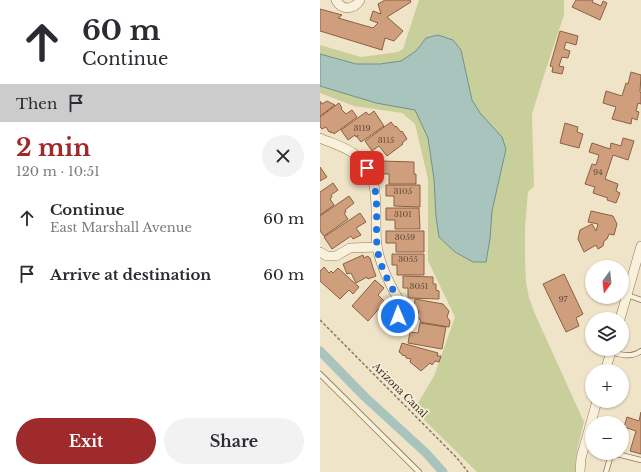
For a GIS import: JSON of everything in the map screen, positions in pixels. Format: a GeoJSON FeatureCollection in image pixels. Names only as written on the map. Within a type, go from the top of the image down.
{"type":"FeatureCollection","features":[{"type":"Feature","properties":{"kind":"street"},"geometry":{"type":"LineString","coordinates":[[336,0],[344,7],[350,8],[357,5],[360,0]]}},
{"type":"Feature","properties":{"kind":"street"},"geometry":{"type":"LineString","coordinates":[[320,138],[352,152],[361,159],[371,173],[375,188],[377,247],[384,272],[390,286],[400,302],[398,316],[390,326]]}},
{"type":"Feature","properties":{"kind":"street"},"geometry":{"type":"LineString","coordinates":[[629,288],[641,246]]}},
{"type":"Feature","properties":{"kind":"street"},"geometry":{"type":"LineString","coordinates":[[320,252],[327,256],[336,256],[350,248],[377,247]]}},
{"type":"Feature","properties":{"kind":"street"},"geometry":{"type":"LineString","coordinates":[[580,472],[581,458],[595,408]]}},
{"type":"Feature","properties":{"kind":"lane"},"geometry":{"type":"LineString","coordinates":[[629,296],[641,300]]}},
{"type":"Feature","properties":{"kind":"lane"},"geometry":{"type":"LineString","coordinates":[[629,356],[634,355],[641,351]]}},
{"type":"Feature","properties":{"kind":"lane"},"geometry":{"type":"LineString","coordinates":[[320,374],[419,472]]}},
{"type":"Feature","properties":{"kind":"lane"},"geometry":{"type":"LineString","coordinates":[[606,472],[613,453],[641,460]]}},
{"type":"Feature","properties":{"kind":"path","name":"Arizona Canal"},"geometry":{"type":"LineString","coordinates":[[320,320],[457,458],[468,472]]}},
{"type":"Feature","properties":{"kind":"green space"},"geometry":{"type":"Polygon","coordinates":[[[419,0],[564,0],[564,15],[532,114],[534,186],[528,192],[525,227],[525,260],[526,282],[529,298],[584,422],[579,440],[575,472],[477,472],[414,410],[434,376],[455,317],[428,261],[428,179],[415,124],[402,113],[354,106],[320,93],[320,45],[361,57],[398,52],[403,49],[419,0]]]}},
{"type":"Feature","properties":{"kind":"water"},"geometry":{"type":"Polygon","coordinates":[[[438,35],[453,40],[461,50],[472,100],[480,113],[502,137],[506,149],[492,211],[490,239],[486,262],[473,262],[455,252],[439,237],[436,217],[434,179],[428,138],[415,110],[376,103],[320,86],[320,54],[356,64],[380,64],[401,61],[416,51],[426,38],[438,35]]]}},
{"type":"Feature","properties":{"kind":"building"},"geometry":{"type":"Polygon","coordinates":[[[385,0],[410,0],[411,2],[387,17],[403,31],[394,41],[385,38],[382,50],[320,31],[320,9],[342,15],[338,18],[373,28],[378,23],[370,20],[373,11],[381,14],[378,4],[385,0]]]}},
{"type":"Feature","properties":{"kind":"building"},"geometry":{"type":"Polygon","coordinates":[[[576,0],[593,0],[592,2],[601,6],[603,1],[607,3],[600,20],[572,7],[576,0]]]}},
{"type":"Feature","properties":{"kind":"building"},"geometry":{"type":"Polygon","coordinates":[[[560,31],[578,36],[576,45],[566,42],[564,49],[570,51],[568,58],[562,57],[559,66],[564,67],[562,74],[552,72],[553,67],[550,66],[560,31]]]}},
{"type":"Feature","properties":{"kind":"building"},"geometry":{"type":"Polygon","coordinates":[[[631,72],[641,75],[641,104],[638,103],[636,111],[639,112],[637,120],[632,118],[631,124],[612,119],[616,107],[603,103],[606,91],[622,96],[626,83],[628,84],[631,72]]]}},
{"type":"Feature","properties":{"kind":"building"},"geometry":{"type":"Polygon","coordinates":[[[320,101],[322,104],[327,101],[335,105],[320,116],[320,101]]]}},
{"type":"Feature","properties":{"kind":"building"},"geometry":{"type":"Polygon","coordinates":[[[339,103],[342,108],[341,109],[346,114],[352,110],[357,117],[334,134],[333,132],[329,132],[326,127],[322,129],[320,127],[320,117],[339,103]]]}},
{"type":"Feature","properties":{"kind":"building"},"geometry":{"type":"Polygon","coordinates":[[[374,111],[384,126],[361,142],[357,137],[358,135],[356,137],[355,135],[348,140],[341,130],[366,112],[369,115],[374,111]]]}},
{"type":"Feature","properties":{"kind":"building"},"geometry":{"type":"Polygon","coordinates":[[[391,122],[401,132],[402,131],[407,139],[402,143],[403,144],[387,156],[379,146],[372,151],[365,141],[391,122]]]}},
{"type":"Feature","properties":{"kind":"building"},"geometry":{"type":"Polygon","coordinates":[[[565,123],[578,127],[577,132],[583,134],[579,148],[560,143],[565,123]]]}},
{"type":"Feature","properties":{"kind":"building"},"geometry":{"type":"Polygon","coordinates":[[[623,138],[634,141],[628,160],[613,155],[605,179],[618,184],[616,191],[620,193],[616,203],[607,200],[608,198],[593,193],[595,187],[585,184],[592,164],[596,165],[599,155],[589,152],[592,143],[610,149],[611,143],[621,146],[623,138]]]}},
{"type":"Feature","properties":{"kind":"building"},"geometry":{"type":"Polygon","coordinates":[[[381,161],[414,162],[416,184],[389,184],[389,174],[381,174],[381,161]]]}},
{"type":"Feature","properties":{"kind":"building"},"geometry":{"type":"Polygon","coordinates":[[[320,167],[327,177],[320,181],[320,167]]]}},
{"type":"Feature","properties":{"kind":"building"},"geometry":{"type":"Polygon","coordinates":[[[333,183],[338,190],[331,195],[332,197],[330,199],[334,205],[320,215],[320,192],[333,183]]]}},
{"type":"Feature","properties":{"kind":"building"},"geometry":{"type":"Polygon","coordinates":[[[386,185],[420,185],[420,207],[394,206],[394,196],[386,196],[386,185]]]}},
{"type":"Feature","properties":{"kind":"building"},"geometry":{"type":"Polygon","coordinates":[[[349,196],[354,203],[345,210],[346,212],[344,213],[348,219],[324,236],[320,231],[320,216],[349,196]]]}},
{"type":"Feature","properties":{"kind":"building"},"geometry":{"type":"Polygon","coordinates":[[[386,208],[419,208],[420,229],[395,229],[395,220],[386,220],[386,208]]]}},
{"type":"Feature","properties":{"kind":"building"},"geometry":{"type":"Polygon","coordinates":[[[591,211],[613,216],[617,224],[614,235],[609,234],[607,239],[604,241],[603,246],[598,249],[596,245],[584,252],[578,239],[580,230],[592,224],[596,231],[598,224],[588,222],[591,211]]]}},
{"type":"Feature","properties":{"kind":"building"},"geometry":{"type":"Polygon","coordinates":[[[360,213],[366,222],[356,228],[361,235],[353,239],[351,236],[332,249],[324,237],[360,213]]]}},
{"type":"Feature","properties":{"kind":"building"},"geometry":{"type":"Polygon","coordinates":[[[386,231],[424,231],[424,252],[396,252],[396,243],[386,243],[386,231]]]}},
{"type":"Feature","properties":{"kind":"building"},"geometry":{"type":"Polygon","coordinates":[[[392,254],[424,254],[424,275],[397,275],[397,265],[392,265],[392,254]]]}},
{"type":"Feature","properties":{"kind":"building"},"geometry":{"type":"Polygon","coordinates":[[[363,255],[364,258],[368,256],[370,258],[376,276],[368,279],[367,277],[356,283],[351,273],[347,274],[343,264],[363,255]]]}},
{"type":"Feature","properties":{"kind":"building"},"geometry":{"type":"Polygon","coordinates":[[[324,267],[329,273],[331,271],[333,273],[338,268],[359,287],[353,294],[349,290],[340,299],[320,281],[320,271],[324,267]]]}},
{"type":"Feature","properties":{"kind":"building"},"geometry":{"type":"Polygon","coordinates":[[[564,274],[583,314],[576,318],[579,326],[566,332],[543,284],[564,274]]]}},
{"type":"Feature","properties":{"kind":"building"},"geometry":{"type":"Polygon","coordinates":[[[403,276],[433,277],[433,284],[436,284],[436,290],[439,291],[439,299],[408,298],[408,288],[403,288],[403,276]]]}},
{"type":"Feature","properties":{"kind":"building"},"geometry":{"type":"Polygon","coordinates":[[[375,280],[384,288],[378,295],[385,302],[368,321],[352,306],[375,280]]]}},
{"type":"Feature","properties":{"kind":"building"},"geometry":{"type":"Polygon","coordinates":[[[415,299],[443,304],[449,311],[447,317],[450,321],[449,327],[420,322],[421,320],[417,317],[419,311],[414,310],[415,299]]]}},
{"type":"Feature","properties":{"kind":"building"},"geometry":{"type":"Polygon","coordinates":[[[420,323],[446,327],[442,349],[408,343],[410,332],[418,333],[420,323]]]}},
{"type":"Feature","properties":{"kind":"building"},"geometry":{"type":"Polygon","coordinates":[[[402,343],[438,353],[437,356],[441,356],[439,362],[435,361],[432,365],[430,363],[421,371],[410,362],[411,359],[406,358],[406,356],[399,352],[402,343]]]}},
{"type":"Feature","properties":{"kind":"building"},"geometry":{"type":"Polygon","coordinates":[[[641,412],[641,454],[630,451],[636,431],[629,429],[629,418],[639,421],[641,412]]]}},
{"type":"Feature","properties":{"kind":"waterway"},"geometry":{"type":"LineString","coordinates":[[320,351],[365,397],[426,453],[443,472]]}},
{"type":"Feature","properties":{"kind":"route"},"geometry":{"type":"LineString","coordinates":[[367,168],[371,173],[375,188],[377,247],[390,286],[400,302],[398,316]]}}]}
